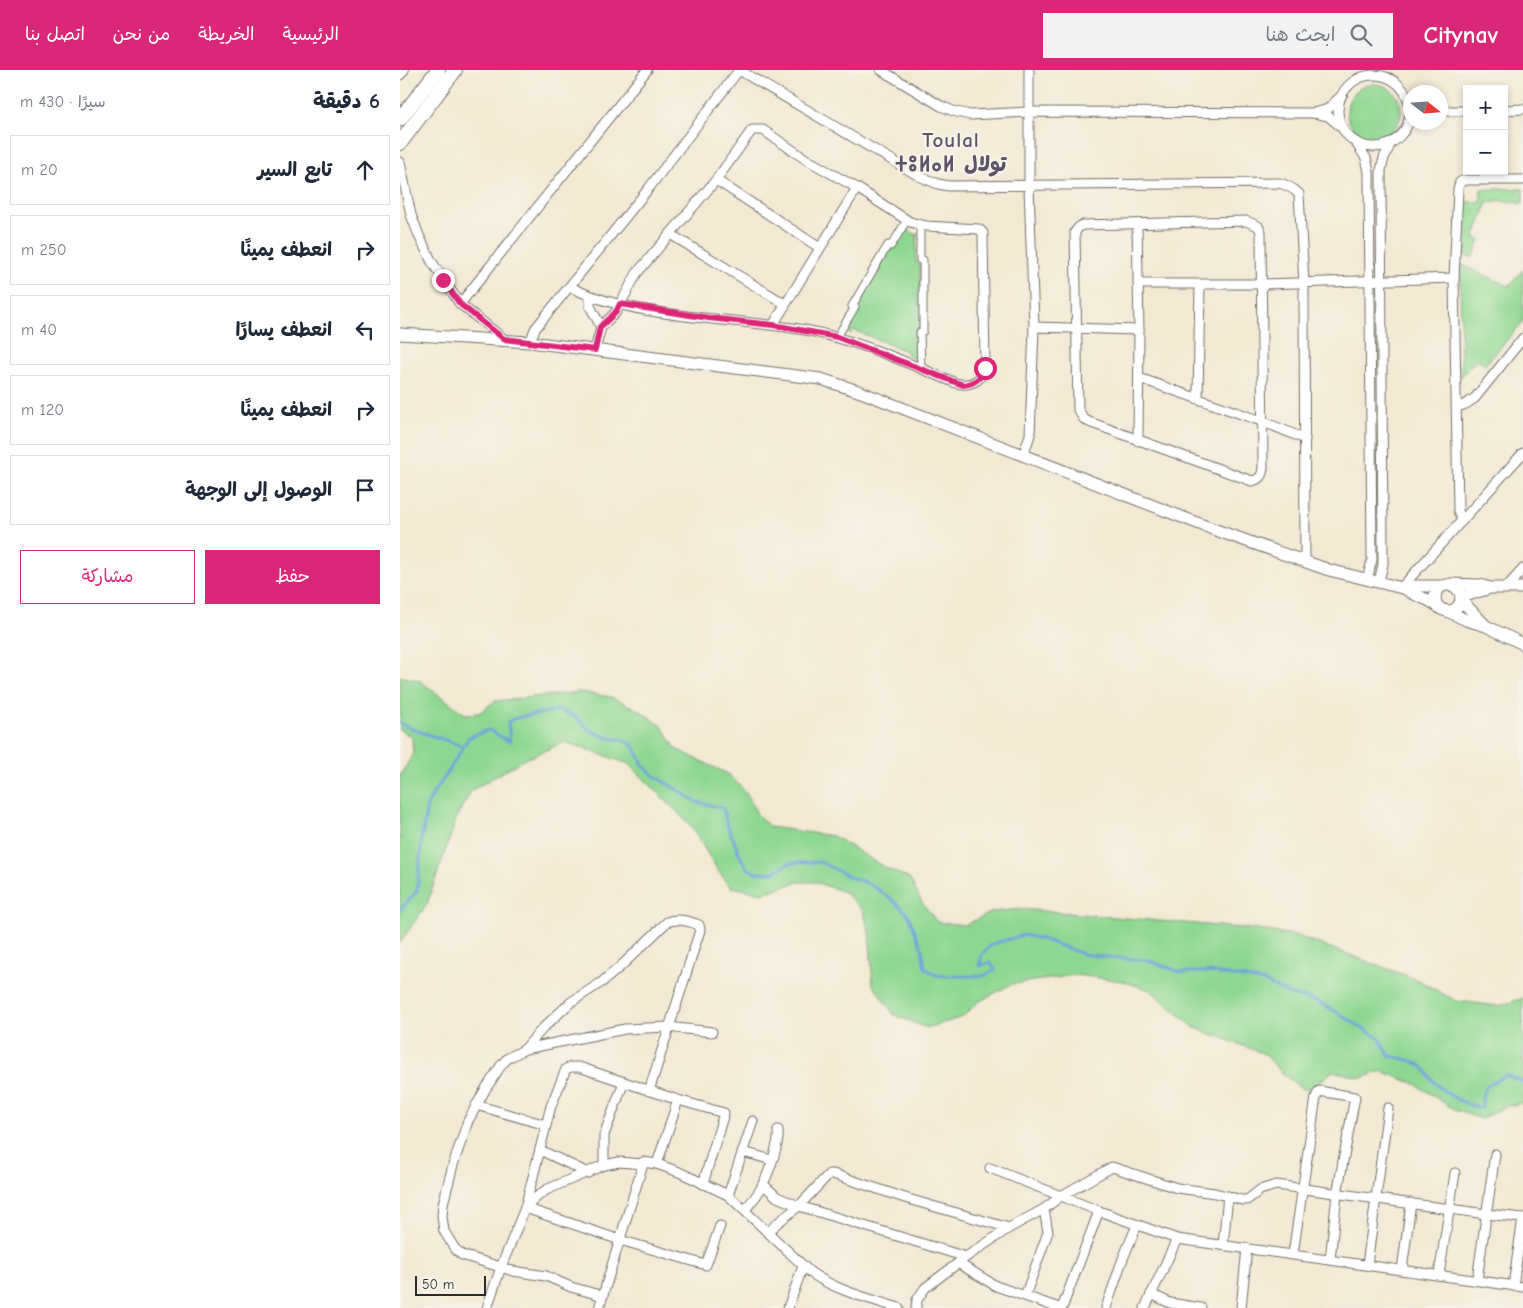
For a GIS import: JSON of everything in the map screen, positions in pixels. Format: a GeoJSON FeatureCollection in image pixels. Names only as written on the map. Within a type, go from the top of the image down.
{"type":"FeatureCollection","features":[{"type":"Feature","properties":{"kind":"main road"},"geometry":{"type":"LineString","coordinates":[[400,119],[438,70]]}},
{"type":"Feature","properties":{"kind":"main road"},"geometry":{"type":"LineString","coordinates":[[400,144],[455,70]]}},
{"type":"Feature","properties":{"kind":"street"},"geometry":{"type":"LineString","coordinates":[[400,75],[404,70]]}},
{"type":"Feature","properties":{"kind":"street"},"geometry":{"type":"LineString","coordinates":[[460,304],[647,70]]}},
{"type":"Feature","properties":{"kind":"street"},"geometry":{"type":"LineString","coordinates":[[530,342],[535,329],[649,188],[739,70],[919,176],[938,184],[949,186],[1029,186],[1279,183],[1288,185],[1299,194],[1304,283],[1305,562]]}},
{"type":"Feature","properties":{"kind":"street"},"geometry":{"type":"LineString","coordinates":[[881,70],[953,111],[970,115],[1029,112],[1314,113],[1334,119],[1356,143],[1366,158],[1369,172],[1372,560],[1367,580]]}},
{"type":"Feature","properties":{"kind":"street"},"geometry":{"type":"LineString","coordinates":[[1024,456],[1030,435],[1034,327],[1029,186],[1029,70]]}},
{"type":"Feature","properties":{"kind":"street"},"geometry":{"type":"LineString","coordinates":[[1383,70],[1403,89]]}},
{"type":"Feature","properties":{"kind":"street"},"geometry":{"type":"LineString","coordinates":[[1314,113],[1328,110],[1346,87],[1362,74],[1375,74],[1390,78]]}},
{"type":"Feature","properties":{"kind":"street"},"geometry":{"type":"LineString","coordinates":[[1342,94],[1338,112],[1342,129]]}},
{"type":"Feature","properties":{"kind":"street"},"geometry":{"type":"LineString","coordinates":[[1508,110],[1523,109]]}},
{"type":"Feature","properties":{"kind":"street"},"geometry":{"type":"LineString","coordinates":[[1448,112],[1463,111]]}},
{"type":"Feature","properties":{"kind":"street"},"geometry":{"type":"LineString","coordinates":[[570,287],[590,296],[620,304],[690,316],[773,325],[837,337],[960,384],[970,384],[978,380],[985,368],[982,231],[979,229],[920,225],[907,220],[857,188],[804,158],[763,130],[752,130],[716,180],[636,272],[620,304],[616,312],[600,327],[595,350]]}},
{"type":"Feature","properties":{"kind":"street"},"geometry":{"type":"LineString","coordinates":[[1356,143],[1373,148],[1391,143],[1401,136],[1405,130]]}},
{"type":"Feature","properties":{"kind":"street"},"geometry":{"type":"LineString","coordinates":[[1379,582],[1383,564],[1381,170],[1391,143]]}},
{"type":"Feature","properties":{"kind":"street"},"geometry":{"type":"LineString","coordinates":[[400,162],[412,215],[420,238],[432,262],[460,304],[504,339]]}},
{"type":"Feature","properties":{"kind":"street"},"geometry":{"type":"LineString","coordinates":[[716,180],[820,248]]}},
{"type":"Feature","properties":{"kind":"street"},"geometry":{"type":"LineString","coordinates":[[1462,521],[1458,511],[1454,278],[1458,189],[1460,182],[1465,180],[1523,180]]}},
{"type":"Feature","properties":{"kind":"street"},"geometry":{"type":"LineString","coordinates":[[773,325],[857,188]]}},
{"type":"Feature","properties":{"kind":"street"},"geometry":{"type":"LineString","coordinates":[[837,337],[855,307],[852,306],[888,245],[891,246],[907,220]]}},
{"type":"Feature","properties":{"kind":"street"},"geometry":{"type":"LineString","coordinates":[[1253,223],[1261,232],[1262,284],[1264,422],[1263,468],[1262,476],[1258,480],[1252,481],[1138,441],[1084,419],[1078,410],[1075,232],[1078,227],[1083,225],[1253,223]]}},
{"type":"Feature","properties":{"kind":"street"},"geometry":{"type":"LineString","coordinates":[[1137,224],[1139,284],[1138,441]]}},
{"type":"Feature","properties":{"kind":"street"},"geometry":{"type":"LineString","coordinates":[[920,225],[920,260],[923,260],[923,332],[920,332],[920,369]]}},
{"type":"Feature","properties":{"kind":"street"},"geometry":{"type":"LineString","coordinates":[[670,234],[785,304]]}},
{"type":"Feature","properties":{"kind":"street"},"geometry":{"type":"LineString","coordinates":[[1139,284],[1262,284],[1454,278]]}},
{"type":"Feature","properties":{"kind":"street"},"geometry":{"type":"LineString","coordinates":[[1198,399],[1200,285]]}},
{"type":"Feature","properties":{"kind":"street"},"geometry":{"type":"LineString","coordinates":[[590,296],[590,306],[600,327]]}},
{"type":"Feature","properties":{"kind":"street"},"geometry":{"type":"LineString","coordinates":[[1034,327],[1139,330]]}},
{"type":"Feature","properties":{"kind":"street"},"geometry":{"type":"LineString","coordinates":[[400,334],[440,338],[504,339],[821,379],[861,392],[1200,524],[1329,570],[1404,588],[1436,604]]}},
{"type":"Feature","properties":{"kind":"street"},"geometry":{"type":"LineString","coordinates":[[1457,407],[1475,398],[1523,338]]}},
{"type":"Feature","properties":{"kind":"street"},"geometry":{"type":"LineString","coordinates":[[1138,378],[1264,422],[1305,439]]}},
{"type":"Feature","properties":{"kind":"street"},"geometry":{"type":"LineString","coordinates":[[1404,588],[1523,453]]}},
{"type":"Feature","properties":{"kind":"street"},"geometry":{"type":"LineString","coordinates":[[1506,588],[1523,569]]}},
{"type":"Feature","properties":{"kind":"street"},"geometry":{"type":"LineString","coordinates":[[1404,588],[1445,585],[1523,588]]}},
{"type":"Feature","properties":{"kind":"street"},"geometry":{"type":"LineString","coordinates":[[1486,626],[1461,600],[1457,588],[1445,585],[1435,592],[1434,601],[1440,609],[1486,626],[1523,644]]}},
{"type":"Feature","properties":{"kind":"street"},"geometry":{"type":"LineString","coordinates":[[1447,611],[1454,610],[1467,595],[1490,588]]}},
{"type":"Feature","properties":{"kind":"street"},"geometry":{"type":"LineString","coordinates":[[525,1049],[543,1028],[571,1002],[614,972],[666,922],[676,920],[693,922],[699,925],[700,930],[649,1091]]}},
{"type":"Feature","properties":{"kind":"street"},"geometry":{"type":"LineString","coordinates":[[603,1296],[571,1287],[546,1276],[501,1267],[462,1255],[458,1252],[444,1231],[442,1224],[443,1204],[462,1136],[476,1105],[502,1064],[508,1058],[525,1049],[625,1029],[668,1027],[712,1032]]}},
{"type":"Feature","properties":{"kind":"street"},"geometry":{"type":"LineString","coordinates":[[488,1308],[501,1267],[525,1208],[551,1106],[566,1070],[571,1067],[579,1067],[649,1091],[724,1113],[703,1184]]}},
{"type":"Feature","properties":{"kind":"street"},"geometry":{"type":"LineString","coordinates":[[604,1165],[604,1135],[624,1082]]}},
{"type":"Feature","properties":{"kind":"street"},"geometry":{"type":"LineString","coordinates":[[1293,1254],[1318,1092],[1321,1091],[1355,1097],[1337,1194],[1330,1260]]}},
{"type":"Feature","properties":{"kind":"street"},"geometry":{"type":"LineString","coordinates":[[657,1164],[678,1100]]}},
{"type":"Feature","properties":{"kind":"street"},"geometry":{"type":"LineString","coordinates":[[476,1105],[546,1126]]}},
{"type":"Feature","properties":{"kind":"street"},"geometry":{"type":"LineString","coordinates":[[1367,1265],[1388,1108]]}},
{"type":"Feature","properties":{"kind":"street"},"geometry":{"type":"LineString","coordinates":[[728,1195],[753,1121]]}},
{"type":"Feature","properties":{"kind":"street"},"geometry":{"type":"LineString","coordinates":[[745,1210],[763,1184],[772,1160],[778,1130]]}},
{"type":"Feature","properties":{"kind":"street"},"geometry":{"type":"LineString","coordinates":[[540,1150],[588,1173]]}},
{"type":"Feature","properties":{"kind":"street"},"geometry":{"type":"LineString","coordinates":[[743,1152],[772,1160]]}},
{"type":"Feature","properties":{"kind":"street"},"geometry":{"type":"LineString","coordinates":[[1477,1280],[1495,1154]]}},
{"type":"Feature","properties":{"kind":"street"},"geometry":{"type":"LineString","coordinates":[[525,1208],[546,1190],[604,1165],[620,1162],[657,1164],[728,1195],[803,1266],[821,1280],[840,1290],[899,1308]]}},
{"type":"Feature","properties":{"kind":"street"},"geometry":{"type":"LineString","coordinates":[[599,1308],[643,1164]]}},
{"type":"Feature","properties":{"kind":"street"},"geometry":{"type":"LineString","coordinates":[[916,1308],[917,1300],[925,1288],[966,1257],[1009,1228],[1044,1209],[1061,1196],[1112,1167],[1176,1188],[1215,1193],[1242,1200],[1247,1200],[1260,1190],[1273,1185],[1523,1218],[1520,1288],[1477,1280],[1177,1239],[1099,1211],[1061,1196],[990,1168]]}},
{"type":"Feature","properties":{"kind":"street"},"geometry":{"type":"LineString","coordinates":[[1439,1275],[1455,1173]]}},
{"type":"Feature","properties":{"kind":"street"},"geometry":{"type":"LineString","coordinates":[[769,1232],[799,1206],[830,1174],[1009,1228]]}},
{"type":"Feature","properties":{"kind":"street"},"geometry":{"type":"LineString","coordinates":[[763,1184],[777,1197],[799,1206],[966,1257]]}},
{"type":"Feature","properties":{"kind":"street"},"geometry":{"type":"LineString","coordinates":[[1223,1245],[1228,1196]]}},
{"type":"Feature","properties":{"kind":"street"},"geometry":{"type":"LineString","coordinates":[[1402,1270],[1411,1203]]}},
{"type":"Feature","properties":{"kind":"street"},"geometry":{"type":"LineString","coordinates":[[525,1208],[620,1240],[706,1265],[720,1226]]}},
{"type":"Feature","properties":{"kind":"street"},"geometry":{"type":"LineString","coordinates":[[1026,1296],[1048,1232],[1044,1209]]}},
{"type":"Feature","properties":{"kind":"street"},"geometry":{"type":"LineString","coordinates":[[958,1263],[996,1286],[1060,1308],[1099,1211]]}},
{"type":"Feature","properties":{"kind":"street"},"geometry":{"type":"LineString","coordinates":[[1106,1308],[1136,1225]]}},
{"type":"Feature","properties":{"kind":"street"},"geometry":{"type":"LineString","coordinates":[[1145,1308],[1177,1239]]}},
{"type":"Feature","properties":{"kind":"street"},"geometry":{"type":"LineString","coordinates":[[1241,1308],[1247,1248]]}},
{"type":"Feature","properties":{"kind":"street"},"geometry":{"type":"LineString","coordinates":[[788,1308],[803,1266]]}},
{"type":"Feature","properties":{"kind":"street"},"geometry":{"type":"LineString","coordinates":[[1151,1294],[1170,1303],[1201,1308]]}},
{"type":"Feature","properties":{"kind":"green space"},"geometry":{"type":"Polygon","coordinates":[[[1374,84],[1384,86],[1393,92],[1399,101],[1401,111],[1399,121],[1393,130],[1384,136],[1374,138],[1364,136],[1355,130],[1349,121],[1347,111],[1349,101],[1355,92],[1364,86],[1374,84]]]}},
{"type":"Feature","properties":{"kind":"green space"},"geometry":{"type":"Polygon","coordinates":[[[1481,189],[1523,189],[1523,204],[1497,200],[1496,202],[1488,202],[1474,238],[1480,240],[1473,258],[1461,254],[1460,202],[1481,202],[1481,189]]]}},
{"type":"Feature","properties":{"kind":"green space"},"geometry":{"type":"Polygon","coordinates":[[[905,229],[917,235],[916,262],[920,263],[921,330],[917,330],[917,360],[907,356],[908,352],[853,330],[851,334],[844,331],[859,306],[856,304],[889,249],[892,250],[905,229]]]}},
{"type":"Feature","properties":{"kind":"green space"},"geometry":{"type":"Polygon","coordinates":[[[1460,264],[1509,286],[1523,270],[1523,322],[1485,365],[1477,359],[1461,377],[1460,264]]]}},
{"type":"Feature","properties":{"kind":"green space"},"geometry":{"type":"Polygon","coordinates":[[[400,676],[420,681],[465,714],[479,713],[495,701],[580,692],[611,697],[639,710],[662,726],[676,749],[728,774],[746,792],[757,814],[770,827],[833,836],[884,867],[910,879],[921,901],[937,922],[965,925],[992,912],[1021,909],[1242,928],[1295,935],[1418,980],[1456,1001],[1499,1006],[1523,998],[1523,1103],[1504,1107],[1481,1119],[1455,1110],[1415,1084],[1382,1071],[1362,1078],[1333,1071],[1313,1087],[1303,1090],[1282,1073],[1265,1054],[1195,1028],[1150,990],[1122,981],[1076,975],[1012,984],[978,1002],[963,1017],[927,1028],[894,1015],[873,985],[869,931],[863,911],[844,892],[815,882],[797,882],[763,893],[731,887],[718,871],[691,826],[629,764],[565,742],[525,759],[472,790],[458,814],[427,904],[400,943],[400,775],[413,755],[412,737],[400,730],[400,676]]]}},
{"type":"Feature","properties":{"kind":"waterway"},"geometry":{"type":"LineString","coordinates":[[400,910],[417,891],[427,806],[469,737],[489,730],[510,742],[508,722],[515,718],[559,710],[576,717],[588,729],[596,733],[612,739],[621,739],[634,746],[643,765],[653,775],[697,802],[723,808],[727,824],[741,858],[748,869],[758,873],[774,872],[790,863],[820,862],[852,878],[868,883],[889,897],[908,914],[922,949],[925,968],[936,975],[984,976],[995,970],[990,962],[979,966],[982,954],[992,944],[1024,935],[1042,939],[1083,954],[1147,960],[1180,972],[1208,972],[1265,982],[1290,995],[1314,1000],[1379,1038],[1390,1056],[1409,1060],[1422,1066],[1432,1080],[1443,1090],[1462,1102],[1475,1107],[1482,1108],[1484,1090],[1499,1078],[1506,1075],[1523,1082]]}},
{"type":"Feature","properties":{"kind":"waterway"},"geometry":{"type":"LineString","coordinates":[[400,723],[463,746]]}},
{"type":"Feature","properties":{"kind":"district","name":"Toulal ⵜⵓⵍⴰⵍ تولال"},"geometry":{"type":"Point","coordinates":[951,152]}},
{"type":"Feature","properties":{"kind":"route"},"geometry":{"type":"LineString","coordinates":[[443,280],[460,304],[504,339],[595,350],[600,327],[616,312],[620,304],[709,318],[807,330],[837,337],[963,385],[978,380],[985,368]]}}]}
